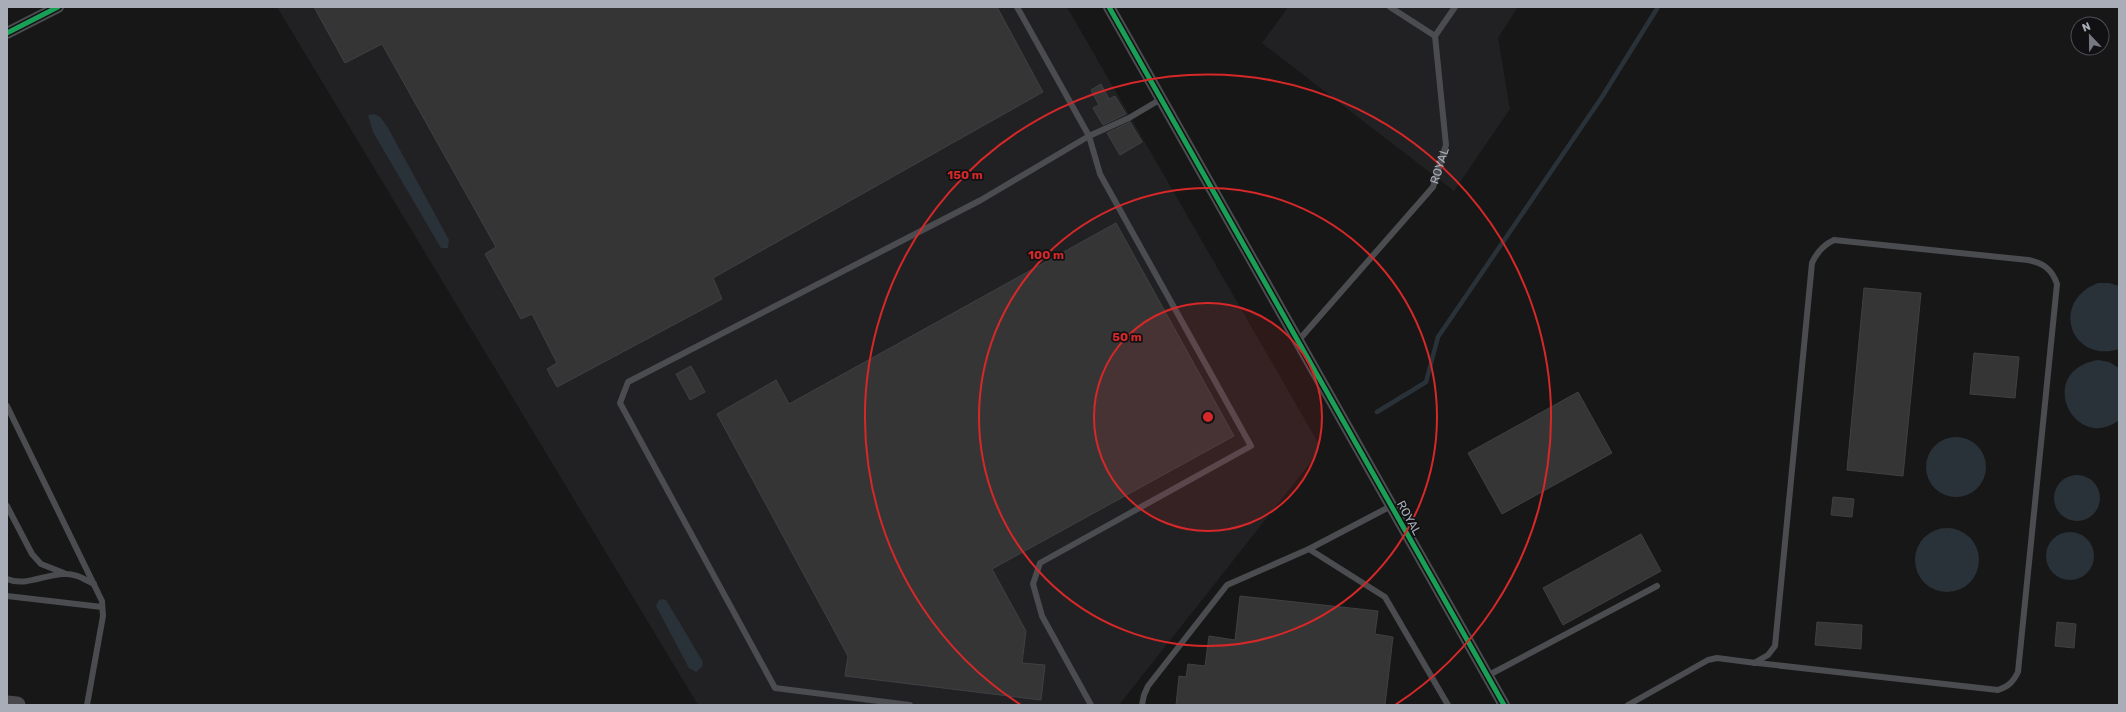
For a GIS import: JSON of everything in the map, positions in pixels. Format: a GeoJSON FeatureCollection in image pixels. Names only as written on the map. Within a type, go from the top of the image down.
{"type":"FeatureCollection","features":[{"type":"Feature","properties":{"kind":"street"},"geometry":{"type":"LineString","coordinates":[[7,33],[58,7]]}},
{"type":"Feature","properties":{"kind":"street"},"geometry":{"type":"LineString","coordinates":[[1109,7],[1298,341]]}},
{"type":"Feature","properties":{"kind":"street","name":"ROYAL"},"geometry":{"type":"LineString","coordinates":[[1298,341],[1504,705]]}},
{"type":"Feature","properties":{"kind":"street"},"geometry":{"type":"LineString","coordinates":[[7,704],[17,705]]}},
{"type":"Feature","properties":{"kind":"lane"},"geometry":{"type":"LineString","coordinates":[[1017,7],[1089,136],[1100,174],[1251,446],[1040,563],[1033,584],[1042,616],[1091,705]]}},
{"type":"Feature","properties":{"kind":"lane"},"geometry":{"type":"LineString","coordinates":[[1390,7],[1436,36],[1455,7]]}},
{"type":"Feature","properties":{"kind":"lane","name":"ROYAL"},"geometry":{"type":"LineString","coordinates":[[1298,341],[1433,187],[1446,145],[1436,36]]}},
{"type":"Feature","properties":{"kind":"lane"},"geometry":{"type":"LineString","coordinates":[[910,705],[775,688],[620,403],[628,382],[981,200],[1089,136],[1130,118],[1161,100]]}},
{"type":"Feature","properties":{"kind":"lane"},"geometry":{"type":"LineString","coordinates":[[1628,705],[1640,702],[1708,660],[1717,658],[1998,690],[2008,687],[2018,672],[2057,284],[2053,274],[2046,266],[2039,262],[2028,260],[1834,240],[1826,244],[1817,252],[1812,264],[1775,646],[1768,655],[1754,662]]}},
{"type":"Feature","properties":{"kind":"lane"},"geometry":{"type":"LineString","coordinates":[[7,406],[102,601],[103,616],[87,705]]}},
{"type":"Feature","properties":{"kind":"lane"},"geometry":{"type":"LineString","coordinates":[[7,506],[32,554],[41,564],[64,573],[79,576],[94,584]]}},
{"type":"Feature","properties":{"kind":"lane"},"geometry":{"type":"LineString","coordinates":[[1142,705],[1148,686],[1227,585],[1309,549],[1391,506]]}},
{"type":"Feature","properties":{"kind":"lane"},"geometry":{"type":"LineString","coordinates":[[1309,549],[1385,596],[1448,705]]}},
{"type":"Feature","properties":{"kind":"lane"},"geometry":{"type":"LineString","coordinates":[[7,579],[26,581],[64,573]]}},
{"type":"Feature","properties":{"kind":"lane"},"geometry":{"type":"LineString","coordinates":[[1487,676],[1657,586]]}},
{"type":"Feature","properties":{"kind":"lane"},"geometry":{"type":"LineString","coordinates":[[7,596],[102,607]]}},
{"type":"Feature","properties":{"kind":"shaded area"},"geometry":{"type":"Polygon","coordinates":[[[277,7],[1067,7],[1319,444],[1318,453],[1119,705],[698,705],[277,7]]]}},
{"type":"Feature","properties":{"kind":"shaded area"},"geometry":{"type":"Polygon","coordinates":[[[1288,7],[1518,7],[1498,38],[1510,109],[1454,191],[1262,43],[1288,7]]]}},
{"type":"Feature","properties":{"kind":"shaded area"},"geometry":{"type":"Polygon","coordinates":[[[374,114],[380,117],[388,128],[449,240],[448,248],[441,248],[373,132],[368,115],[374,114]]]}},
{"type":"Feature","properties":{"kind":"shaded area"},"geometry":{"type":"Polygon","coordinates":[[[2098,283],[2109,283],[2119,286],[2119,349],[2102,351],[2089,348],[2078,340],[2072,329],[2070,316],[2074,303],[2083,292],[2098,283]]]}},
{"type":"Feature","properties":{"kind":"shaded area"},"geometry":{"type":"Polygon","coordinates":[[[2098,360],[2109,362],[2119,368],[2119,420],[2103,428],[2088,427],[2076,419],[2068,407],[2065,393],[2068,379],[2079,367],[2098,360]]]}},
{"type":"Feature","properties":{"kind":"shaded area"},"geometry":{"type":"Polygon","coordinates":[[[1956,437],[1973,442],[1981,450],[1986,467],[1981,484],[1973,492],[1956,497],[1939,492],[1931,484],[1926,467],[1931,450],[1939,442],[1956,437]]]}},
{"type":"Feature","properties":{"kind":"shaded area"},"geometry":{"type":"Polygon","coordinates":[[[2073,475],[2081,475],[2090,479],[2096,485],[2100,498],[2096,511],[2090,517],[2081,521],[2073,521],[2064,517],[2058,511],[2054,502],[2054,494],[2058,485],[2064,479],[2073,475]]]}},
{"type":"Feature","properties":{"kind":"shaded area"},"geometry":{"type":"Polygon","coordinates":[[[1947,528],[1959,530],[1970,537],[1977,548],[1979,560],[1977,572],[1970,583],[1959,590],[1947,592],[1935,590],[1924,583],[1917,572],[1915,560],[1917,548],[1924,537],[1935,530],[1947,528]]]}},
{"type":"Feature","properties":{"kind":"shaded area"},"geometry":{"type":"Polygon","coordinates":[[[2065,532],[2075,532],[2087,539],[2094,551],[2094,561],[2087,573],[2075,580],[2065,580],[2057,576],[2050,569],[2046,561],[2046,551],[2050,543],[2057,536],[2065,532]]]}},
{"type":"Feature","properties":{"kind":"shaded area"},"geometry":{"type":"Polygon","coordinates":[[[659,600],[666,600],[703,662],[702,667],[696,672],[689,668],[656,606],[659,600]]]}},
{"type":"Feature","properties":{"kind":"building"},"geometry":{"type":"Polygon","coordinates":[[[314,7],[997,7],[1043,92],[713,278],[722,299],[557,387],[547,369],[557,363],[532,314],[521,319],[485,254],[496,247],[382,44],[345,63],[314,7]]]}},
{"type":"Feature","properties":{"kind":"building"},"geometry":{"type":"Polygon","coordinates":[[[1101,84],[1109,99],[1115,96],[1126,114],[1103,125],[1093,108],[1099,105],[1091,90],[1101,84]]]}},
{"type":"Feature","properties":{"kind":"building"},"geometry":{"type":"Polygon","coordinates":[[[1130,122],[1142,142],[1120,155],[1107,133],[1130,122]]]}},
{"type":"Feature","properties":{"kind":"building"},"geometry":{"type":"Polygon","coordinates":[[[1116,223],[1234,436],[992,569],[1026,631],[1022,663],[1045,665],[1041,700],[845,676],[848,656],[717,414],[776,380],[789,404],[1116,223]]]}},
{"type":"Feature","properties":{"kind":"building"},"geometry":{"type":"Polygon","coordinates":[[[1864,288],[1921,293],[1903,476],[1847,470],[1864,288]]]}},
{"type":"Feature","properties":{"kind":"building"},"geometry":{"type":"Polygon","coordinates":[[[1974,353],[2019,357],[2015,398],[1970,394],[1974,353]]]}},
{"type":"Feature","properties":{"kind":"building"},"geometry":{"type":"Polygon","coordinates":[[[691,366],[705,392],[690,400],[676,374],[691,366]]]}},
{"type":"Feature","properties":{"kind":"building"},"geometry":{"type":"Polygon","coordinates":[[[1578,392],[1612,453],[1502,514],[1468,453],[1578,392]]]}},
{"type":"Feature","properties":{"kind":"building"},"geometry":{"type":"Polygon","coordinates":[[[1833,497],[1854,499],[1852,517],[1831,515],[1833,497]]]}},
{"type":"Feature","properties":{"kind":"building"},"geometry":{"type":"Polygon","coordinates":[[[1641,534],[1661,571],[1563,625],[1543,588],[1641,534]]]}},
{"type":"Feature","properties":{"kind":"building"},"geometry":{"type":"Polygon","coordinates":[[[1240,596],[1378,611],[1375,634],[1393,637],[1385,705],[1176,705],[1179,676],[1186,677],[1188,664],[1205,666],[1209,636],[1235,640],[1240,596]]]}},
{"type":"Feature","properties":{"kind":"building"},"geometry":{"type":"Polygon","coordinates":[[[1817,622],[1862,625],[1861,649],[1815,645],[1817,622]]]}},
{"type":"Feature","properties":{"kind":"building"},"geometry":{"type":"Polygon","coordinates":[[[2057,622],[2076,624],[2074,648],[2055,646],[2057,622]]]}},
{"type":"Feature","properties":{"kind":"waterway"},"geometry":{"type":"LineString","coordinates":[[1377,412],[1426,382],[1438,337],[1602,97],[1658,7]]}},
{"type":"Feature","properties":{"kind":"cycle path"},"geometry":{"type":"LineString","coordinates":[[7,33],[58,7]]}},
{"type":"Feature","properties":{"kind":"cycle path"},"geometry":{"type":"LineString","coordinates":[[1109,7],[1504,705]]}}]}
